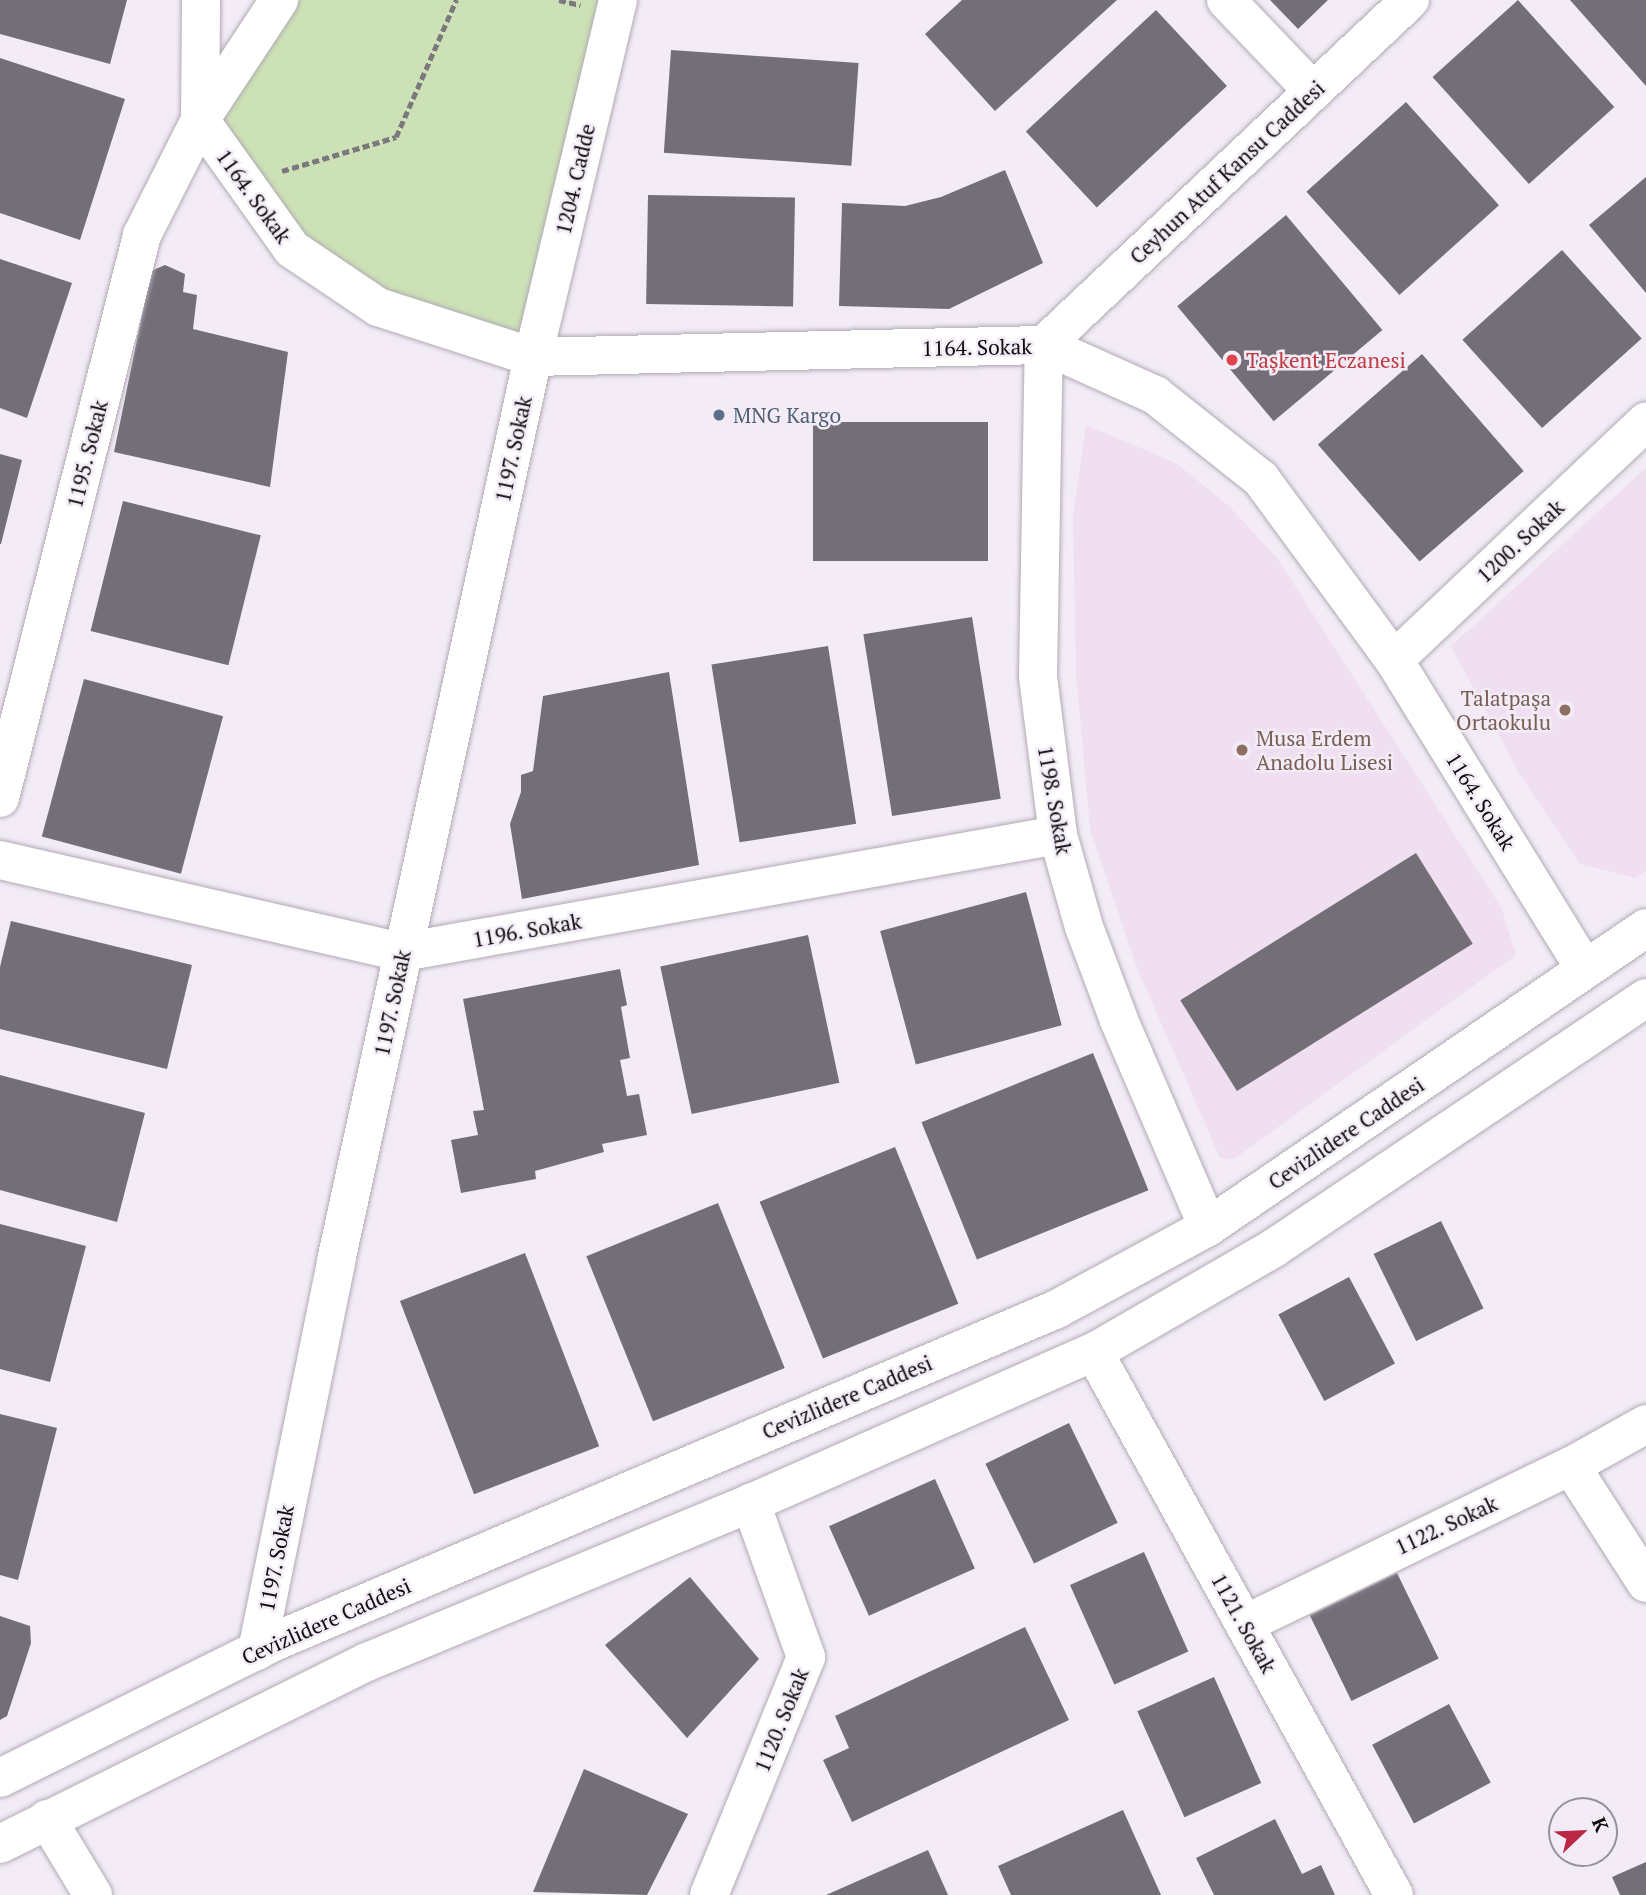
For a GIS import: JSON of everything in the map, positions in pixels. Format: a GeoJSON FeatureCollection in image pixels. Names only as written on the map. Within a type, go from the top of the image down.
{"type":"FeatureCollection","features":[{"type":"Feature","properties":{"kind":"street"},"geometry":{"type":"LineString","coordinates":[[200,120],[201,0]]}},
{"type":"Feature","properties":{"kind":"street","name":"1195. Sokak"},"geometry":{"type":"LineString","coordinates":[[0,798],[15,679],[142,235],[200,120],[279,0]]}},
{"type":"Feature","properties":{"kind":"street","name":"1204. Cadde"},"geometry":{"type":"LineString","coordinates":[[533,357],[618,0]]}},
{"type":"Feature","properties":{"kind":"street"},"geometry":{"type":"LineString","coordinates":[[1226,0],[1313,91]]}},
{"type":"Feature","properties":{"kind":"street","name":"Ceyhun Atuf Kansu Caddesi"},"geometry":{"type":"LineString","coordinates":[[1044,345],[1410,0]]}},
{"type":"Feature","properties":{"kind":"street","name":"1164. Sokak"},"geometry":{"type":"LineString","coordinates":[[200,120],[292,249],[378,307],[533,357],[1044,345],[1156,394],[1261,478],[1394,660],[1585,969]]}},
{"type":"Feature","properties":{"kind":"street","name":"1198. Sokak"},"geometry":{"type":"LineString","coordinates":[[1044,345],[1038,676],[1058,835],[1084,927],[1119,1020],[1208,1227]]}},
{"type":"Feature","properties":{"kind":"street","name":"1197. Sokak"},"geometry":{"type":"LineString","coordinates":[[245,1719],[404,952],[533,357]]}},
{"type":"Feature","properties":{"kind":"street","name":"1200. Sokak"},"geometry":{"type":"LineString","coordinates":[[1394,660],[1646,422]]}},
{"type":"Feature","properties":{"kind":"street","name":"1196. Sokak"},"geometry":{"type":"LineString","coordinates":[[0,860],[404,952],[1058,835]]}},
{"type":"Feature","properties":{"kind":"street","name":"Cevizlidere Caddesi"},"geometry":{"type":"LineString","coordinates":[[0,1779],[257,1651],[1057,1309],[1208,1227],[1646,928]]}},
{"type":"Feature","properties":{"kind":"street"},"geometry":{"type":"LineString","coordinates":[[0,1844],[245,1719],[367,1661],[751,1503],[1094,1352],[1274,1248],[1646,998]]}},
{"type":"Feature","properties":{"kind":"street","name":"1121. Sokak"},"geometry":{"type":"LineString","coordinates":[[1094,1352],[1394,1895]]}},
{"type":"Feature","properties":{"kind":"street","name":"1122. Sokak"},"geometry":{"type":"LineString","coordinates":[[1245,1624],[1571,1466],[1646,1424]]}},
{"type":"Feature","properties":{"kind":"street"},"geometry":{"type":"LineString","coordinates":[[1571,1466],[1646,1583]]}},
{"type":"Feature","properties":{"kind":"street","name":"1120. Sokak"},"geometry":{"type":"LineString","coordinates":[[709,1895],[806,1657],[751,1503]]}},
{"type":"Feature","properties":{"kind":"street"},"geometry":{"type":"LineString","coordinates":[[47,1819],[93,1895]]}},
{"type":"Feature","properties":{"kind":"path"},"geometry":{"type":"LineString","coordinates":[[244,183],[396,137],[456,0]]}},
{"type":"Feature","properties":{"kind":"shaded area","name":"Musa Erdem Anadolu Lisesi"},"geometry":{"type":"Polygon","coordinates":[[[1086,425],[1176,463],[1230,507],[1277,558],[1501,907],[1516,955],[1234,1159],[1220,1158],[1137,968],[1090,829],[1076,672],[1073,517],[1086,425]]]}},
{"type":"Feature","properties":{"kind":"shaded area","name":"Talatpaşa Ortaokulu"},"geometry":{"type":"Polygon","coordinates":[[[1646,468],[1646,871],[1635,878],[1580,864],[1519,773],[1451,646],[1646,468]]]}},
{"type":"Feature","properties":{"kind":"green space"},"geometry":{"type":"Polygon","coordinates":[[[279,0],[618,0],[533,357],[292,249],[200,120],[279,0]]]}},
{"type":"Feature","properties":{"kind":"building"},"geometry":{"type":"Polygon","coordinates":[[[0,0],[127,0],[110,64],[0,34],[0,0]]]}},
{"type":"Feature","properties":{"kind":"building"},"geometry":{"type":"Polygon","coordinates":[[[962,0],[1117,0],[995,111],[925,34],[962,0]]]}},
{"type":"Feature","properties":{"kind":"building"},"geometry":{"type":"Polygon","coordinates":[[[1270,0],[1328,0],[1298,29],[1270,0]]]}},
{"type":"Feature","properties":{"kind":"building"},"geometry":{"type":"Polygon","coordinates":[[[1518,0],[1614,107],[1529,184],[1433,77],[1518,0]]]}},
{"type":"Feature","properties":{"kind":"building"},"geometry":{"type":"Polygon","coordinates":[[[1570,0],[1646,0],[1646,86],[1570,0]]]}},
{"type":"Feature","properties":{"kind":"building"},"geometry":{"type":"Polygon","coordinates":[[[1156,10],[1227,86],[1097,207],[1026,131],[1156,10]]]}},
{"type":"Feature","properties":{"kind":"building"},"geometry":{"type":"Polygon","coordinates":[[[671,50],[859,63],[851,166],[664,153],[671,50]]]}},
{"type":"Feature","properties":{"kind":"building"},"geometry":{"type":"Polygon","coordinates":[[[0,58],[125,99],[80,240],[0,213],[0,58]]]}},
{"type":"Feature","properties":{"kind":"building"},"geometry":{"type":"Polygon","coordinates":[[[1406,102],[1499,205],[1399,295],[1306,192],[1406,102]]]}},
{"type":"Feature","properties":{"kind":"building"},"geometry":{"type":"Polygon","coordinates":[[[1005,170],[1043,263],[949,309],[839,306],[842,203],[905,206],[941,197],[1005,170]]]}},
{"type":"Feature","properties":{"kind":"building"},"geometry":{"type":"Polygon","coordinates":[[[1646,177],[1646,293],[1589,225],[1646,177]]]}},
{"type":"Feature","properties":{"kind":"building"},"geometry":{"type":"Polygon","coordinates":[[[648,195],[795,198],[793,307],[646,304],[648,195]]]}},
{"type":"Feature","properties":{"kind":"building"},"geometry":{"type":"Polygon","coordinates":[[[1286,215],[1382,330],[1274,421],[1177,306],[1286,215]]]}},
{"type":"Feature","properties":{"kind":"building"},"geometry":{"type":"Polygon","coordinates":[[[1562,250],[1642,338],[1542,428],[1462,340],[1562,250]]]}},
{"type":"Feature","properties":{"kind":"building"},"geometry":{"type":"Polygon","coordinates":[[[0,259],[72,283],[27,418],[0,408],[0,259]]]}},
{"type":"Feature","properties":{"kind":"building"},"geometry":{"type":"Polygon","coordinates":[[[165,265],[185,274],[183,292],[197,295],[193,329],[288,352],[270,487],[114,452],[151,271],[165,265]]]}},
{"type":"Feature","properties":{"kind":"building"},"geometry":{"type":"Polygon","coordinates":[[[1422,354],[1524,471],[1420,562],[1318,445],[1422,354]]]}},
{"type":"Feature","properties":{"kind":"building"},"geometry":{"type":"Polygon","coordinates":[[[813,422],[988,422],[988,561],[813,561],[813,422]]]}},
{"type":"Feature","properties":{"kind":"building"},"geometry":{"type":"Polygon","coordinates":[[[0,454],[22,460],[1,544],[0,544],[0,454]]]}},
{"type":"Feature","properties":{"kind":"building"},"geometry":{"type":"Polygon","coordinates":[[[123,501],[261,535],[228,665],[91,631],[123,501]]]}},
{"type":"Feature","properties":{"kind":"building"},"geometry":{"type":"Polygon","coordinates":[[[972,617],[1001,799],[892,816],[863,634],[972,617]]]}},
{"type":"Feature","properties":{"kind":"building"},"geometry":{"type":"Polygon","coordinates":[[[828,646],[856,824],[740,842],[711,664],[828,646]]]}},
{"type":"Feature","properties":{"kind":"building"},"geometry":{"type":"Polygon","coordinates":[[[669,672],[699,865],[522,899],[510,824],[521,792],[521,775],[533,771],[543,696],[669,672]]]}},
{"type":"Feature","properties":{"kind":"building"},"geometry":{"type":"Polygon","coordinates":[[[84,679],[223,716],[181,874],[42,836],[84,679]]]}},
{"type":"Feature","properties":{"kind":"building"},"geometry":{"type":"Polygon","coordinates":[[[1416,853],[1473,944],[1237,1091],[1180,1000],[1416,853]]]}},
{"type":"Feature","properties":{"kind":"building"},"geometry":{"type":"Polygon","coordinates":[[[1026,892],[1062,1025],[916,1064],[880,931],[1026,892]]]}},
{"type":"Feature","properties":{"kind":"building"},"geometry":{"type":"Polygon","coordinates":[[[11,921],[192,965],[167,1069],[0,1029],[0,967],[11,921]]]}},
{"type":"Feature","properties":{"kind":"building"},"geometry":{"type":"Polygon","coordinates":[[[808,935],[839,1083],[692,1114],[660,966],[808,935]]]}},
{"type":"Feature","properties":{"kind":"building"},"geometry":{"type":"Polygon","coordinates":[[[620,969],[627,1005],[621,1007],[630,1058],[620,1060],[627,1096],[639,1094],[647,1135],[602,1144],[604,1152],[535,1171],[536,1179],[461,1193],[451,1140],[478,1135],[473,1111],[484,1110],[463,999],[620,969]]]}},
{"type":"Feature","properties":{"kind":"building"},"geometry":{"type":"Polygon","coordinates":[[[1093,1053],[1148,1190],[977,1260],[921,1122],[1093,1053]]]}},
{"type":"Feature","properties":{"kind":"building"},"geometry":{"type":"Polygon","coordinates":[[[0,1075],[145,1113],[117,1222],[0,1190],[0,1075]]]}},
{"type":"Feature","properties":{"kind":"building"},"geometry":{"type":"Polygon","coordinates":[[[895,1147],[958,1304],[823,1358],[760,1202],[895,1147]]]}},
{"type":"Feature","properties":{"kind":"building"},"geometry":{"type":"Polygon","coordinates":[[[718,1203],[785,1368],[653,1421],[586,1256],[718,1203]]]}},
{"type":"Feature","properties":{"kind":"building"},"geometry":{"type":"Polygon","coordinates":[[[1441,1221],[1484,1308],[1416,1341],[1374,1254],[1441,1221]]]}},
{"type":"Feature","properties":{"kind":"building"},"geometry":{"type":"Polygon","coordinates":[[[0,1224],[86,1246],[50,1382],[0,1369],[0,1224]]]}},
{"type":"Feature","properties":{"kind":"building"},"geometry":{"type":"Polygon","coordinates":[[[525,1253],[599,1446],[474,1494],[400,1301],[525,1253]]]}},
{"type":"Feature","properties":{"kind":"building"},"geometry":{"type":"Polygon","coordinates":[[[1349,1277],[1395,1364],[1324,1401],[1278,1315],[1349,1277]]]}},
{"type":"Feature","properties":{"kind":"building"},"geometry":{"type":"Polygon","coordinates":[[[0,1414],[57,1428],[18,1580],[0,1575],[0,1414]]]}},
{"type":"Feature","properties":{"kind":"building"},"geometry":{"type":"Polygon","coordinates":[[[1069,1423],[1118,1523],[1034,1564],[985,1464],[1069,1423]]]}},
{"type":"Feature","properties":{"kind":"building"},"geometry":{"type":"Polygon","coordinates":[[[935,1479],[975,1569],[869,1616],[829,1526],[935,1479]]]}},
{"type":"Feature","properties":{"kind":"building"},"geometry":{"type":"Polygon","coordinates":[[[1144,1552],[1188,1652],[1114,1685],[1070,1585],[1144,1552]]]}},
{"type":"Feature","properties":{"kind":"building"},"geometry":{"type":"Polygon","coordinates":[[[1397,1573],[1439,1658],[1351,1701],[1310,1616],[1397,1573]]]}},
{"type":"Feature","properties":{"kind":"building"},"geometry":{"type":"Polygon","coordinates":[[[690,1577],[759,1659],[687,1738],[605,1645],[690,1577]]]}},
{"type":"Feature","properties":{"kind":"building"},"geometry":{"type":"Polygon","coordinates":[[[0,1616],[30,1626],[31,1643],[7,1716],[0,1720],[0,1616]]]}},
{"type":"Feature","properties":{"kind":"building"},"geometry":{"type":"Polygon","coordinates":[[[1025,1627],[1069,1720],[852,1822],[823,1760],[849,1748],[835,1716],[1025,1627]]]}},
{"type":"Feature","properties":{"kind":"building"},"geometry":{"type":"Polygon","coordinates":[[[1214,1677],[1261,1783],[1184,1817],[1137,1711],[1214,1677]]]}},
{"type":"Feature","properties":{"kind":"building"},"geometry":{"type":"Polygon","coordinates":[[[1449,1704],[1491,1783],[1414,1823],[1372,1745],[1449,1704]]]}},
{"type":"Feature","properties":{"kind":"building"},"geometry":{"type":"Polygon","coordinates":[[[584,1769],[688,1814],[647,1895],[533,1892],[584,1769]]]}},
{"type":"Feature","properties":{"kind":"building"},"geometry":{"type":"Polygon","coordinates":[[[1123,1810],[1161,1895],[1011,1895],[998,1866],[1123,1810]]]}},
{"type":"Feature","properties":{"kind":"building"},"geometry":{"type":"Polygon","coordinates":[[[1275,1819],[1302,1874],[1321,1865],[1335,1895],[1214,1895],[1196,1858],[1275,1819]]]}},
{"type":"Feature","properties":{"kind":"building"},"geometry":{"type":"Polygon","coordinates":[[[928,1850],[948,1895],[826,1895],[928,1850]]]}},
{"type":"Feature","properties":{"kind":"building"},"geometry":{"type":"Polygon","coordinates":[[[1646,1862],[1646,1895],[1620,1895],[1612,1877],[1646,1862]]]}},
{"type":"Feature","properties":{"kind":"place","name":"Taşkent Eczanesi"},"geometry":{"type":"Point","coordinates":[1232,360]}},
{"type":"Feature","properties":{"kind":"place","name":"MNG Kargo"},"geometry":{"type":"Point","coordinates":[719,415]}},
{"type":"Feature","properties":{"kind":"place","name":"Talatpaşa Ortaokulu"},"geometry":{"type":"Point","coordinates":[1565,710]}},
{"type":"Feature","properties":{"kind":"place","name":"Musa Erdem Anadolu Lisesi"},"geometry":{"type":"Point","coordinates":[1242,750]}}]}
